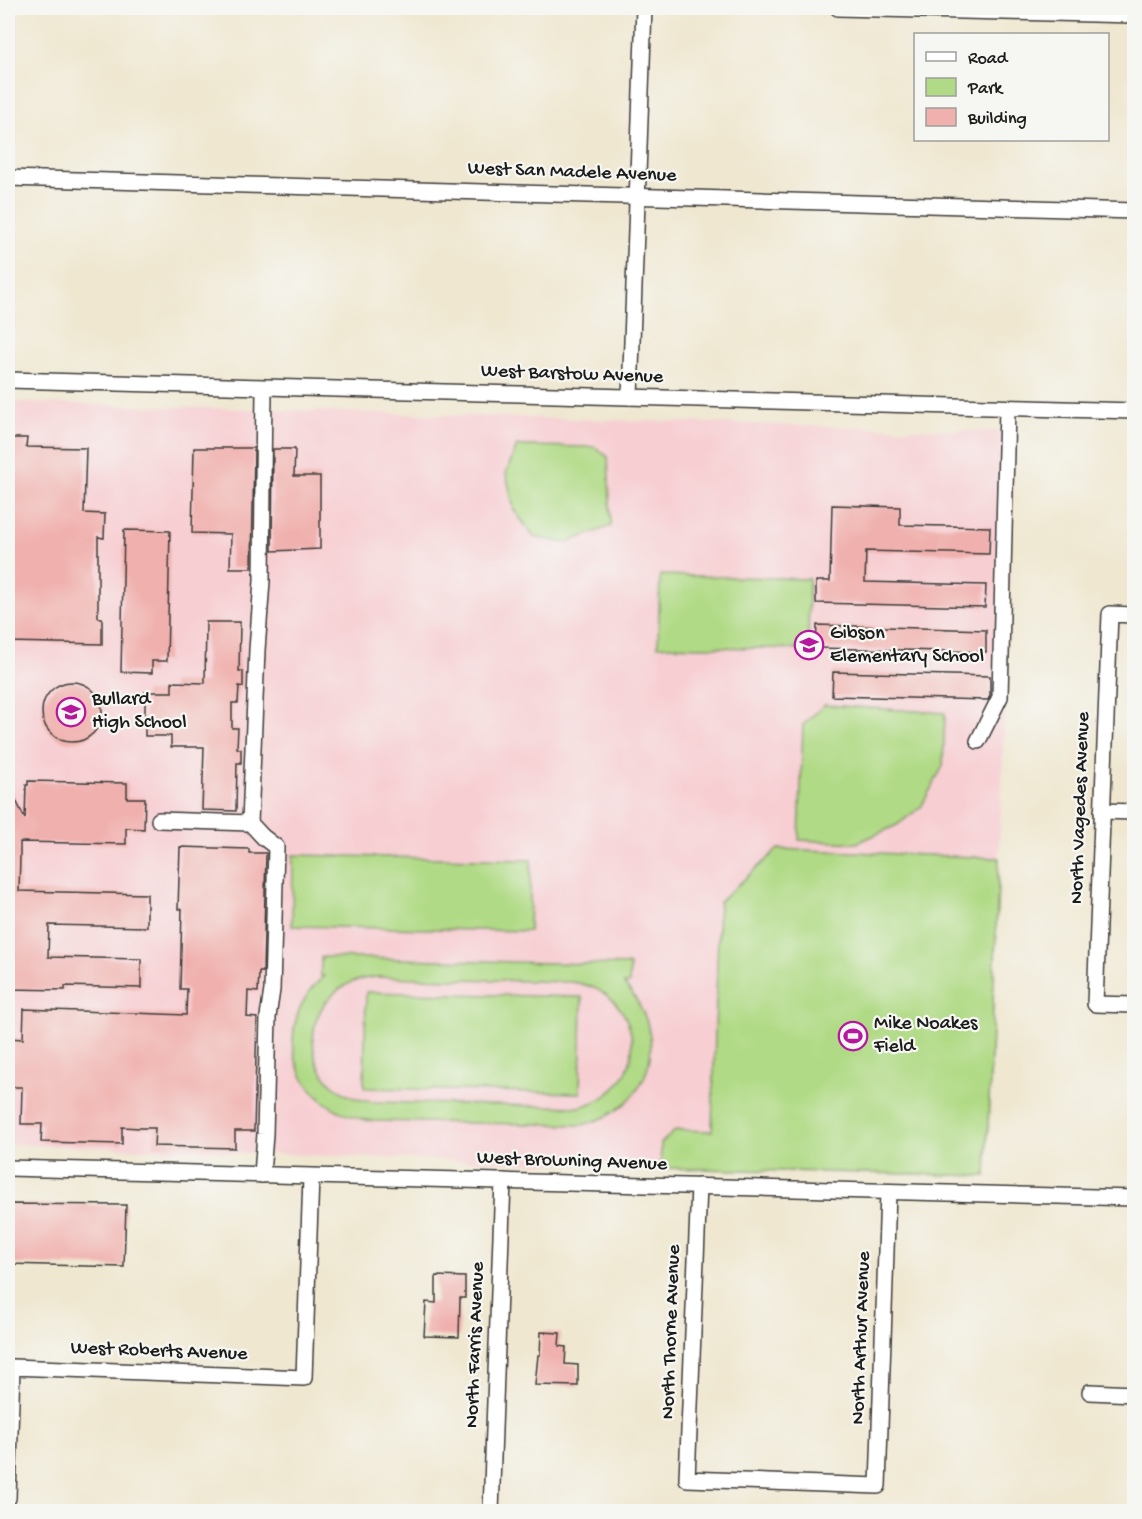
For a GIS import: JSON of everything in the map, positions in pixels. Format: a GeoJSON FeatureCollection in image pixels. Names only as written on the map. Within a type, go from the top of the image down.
{"type":"FeatureCollection","features":[{"type":"Feature","properties":{"kind":"street"},"geometry":{"type":"LineString","coordinates":[[630,398],[644,8]]}},
{"type":"Feature","properties":{"kind":"street"},"geometry":{"type":"LineString","coordinates":[[838,8],[1134,15]]}},
{"type":"Feature","properties":{"kind":"street","name":"West San Madele Avenue"},"geometry":{"type":"LineString","coordinates":[[8,178],[1134,211]]}},
{"type":"Feature","properties":{"kind":"street","name":"West Barstow Avenue"},"geometry":{"type":"LineString","coordinates":[[8,380],[1134,411]]}},
{"type":"Feature","properties":{"kind":"street"},"geometry":{"type":"LineString","coordinates":[[262,1175],[268,1017],[273,990],[276,847],[250,823],[262,582],[264,388]]}},
{"type":"Feature","properties":{"kind":"street"},"geometry":{"type":"LineString","coordinates":[[978,741],[1000,698],[1008,408]]}},
{"type":"Feature","properties":{"kind":"street","name":"North Vagedes Avenue"},"geometry":{"type":"LineString","coordinates":[[1134,615],[1110,614],[1095,1004],[1134,1005]]}},
{"type":"Feature","properties":{"kind":"street"},"geometry":{"type":"LineString","coordinates":[[1102,811],[1134,812]]}},
{"type":"Feature","properties":{"kind":"street"},"geometry":{"type":"LineString","coordinates":[[159,820],[250,823]]}},
{"type":"Feature","properties":{"kind":"street","name":"West Browning Avenue"},"geometry":{"type":"LineString","coordinates":[[8,1168],[1134,1198]]}},
{"type":"Feature","properties":{"kind":"street","name":"West Roberts Avenue"},"geometry":{"type":"LineString","coordinates":[[8,1498],[12,1367],[304,1378],[311,1177]]}},
{"type":"Feature","properties":{"kind":"street","name":"North Farris Avenue"},"geometry":{"type":"LineString","coordinates":[[491,1512],[503,1181]]}},
{"type":"Feature","properties":{"kind":"street","name":"North Thorne Avenue"},"geometry":{"type":"LineString","coordinates":[[699,1186],[687,1479],[878,1485]]}},
{"type":"Feature","properties":{"kind":"street","name":"North Arthur Avenue"},"geometry":{"type":"LineString","coordinates":[[878,1485],[888,1193]]}},
{"type":"Feature","properties":{"kind":"street"},"geometry":{"type":"LineString","coordinates":[[1090,1392],[1134,1394]]}},
{"type":"Feature","properties":{"kind":"shaded area","name":"Bullard High School"},"geometry":{"type":"Polygon","coordinates":[[[8,402],[1015,432],[999,858],[778,849],[713,1072],[712,1132],[661,1143],[661,1168],[8,1144],[8,402]]]}},
{"type":"Feature","properties":{"kind":"green space"},"geometry":{"type":"Polygon","coordinates":[[[517,446],[595,447],[608,457],[611,526],[566,543],[534,537],[514,510],[506,473],[517,446]]]}},
{"type":"Feature","properties":{"kind":"green space"},"geometry":{"type":"Polygon","coordinates":[[[660,575],[809,579],[808,649],[658,646],[660,575]]]}},
{"type":"Feature","properties":{"kind":"green space"},"geometry":{"type":"Polygon","coordinates":[[[824,705],[945,713],[943,766],[921,807],[897,825],[857,843],[799,840],[803,725],[824,705]]]}},
{"type":"Feature","properties":{"kind":"green space","name":"Mike Noakes Field"},"geometry":{"type":"Polygon","coordinates":[[[778,849],[999,858],[986,1176],[661,1168],[661,1143],[676,1130],[712,1131],[719,902],[778,849]]]}},
{"type":"Feature","properties":{"kind":"green space"},"geometry":{"type":"Polygon","coordinates":[[[293,855],[531,860],[529,931],[292,926],[293,855]]]}},
{"type":"Feature","properties":{"kind":"green space"},"geometry":{"type":"Polygon","coordinates":[[[321,957],[630,965],[629,984],[624,984],[639,1005],[648,1026],[651,1048],[648,1068],[639,1087],[625,1104],[606,1117],[582,1125],[373,1121],[346,1114],[325,1102],[308,1085],[298,1065],[293,1043],[296,1020],[306,997],[324,976],[321,976],[321,957]],[[377,977],[350,983],[330,998],[318,1017],[313,1038],[317,1060],[328,1080],[347,1095],[374,1102],[579,1107],[603,1097],[620,1082],[630,1062],[632,1042],[627,1021],[615,1003],[597,989],[571,982],[377,977]]]}},
{"type":"Feature","properties":{"kind":"green space"},"geometry":{"type":"Polygon","coordinates":[[[366,992],[582,997],[580,1093],[364,1088],[366,992]]]}},
{"type":"Feature","properties":{"kind":"building"},"geometry":{"type":"Polygon","coordinates":[[[8,438],[27,438],[26,447],[86,448],[84,513],[105,514],[104,538],[98,537],[98,618],[102,618],[102,644],[8,642],[8,438]]]}},
{"type":"Feature","properties":{"kind":"building"},"geometry":{"type":"Polygon","coordinates":[[[194,448],[254,448],[252,568],[230,568],[231,534],[192,533],[194,448]]]}},
{"type":"Feature","properties":{"kind":"building"},"geometry":{"type":"Polygon","coordinates":[[[273,449],[295,449],[294,476],[320,476],[320,549],[272,551],[273,449]]]}},
{"type":"Feature","properties":{"kind":"building"},"geometry":{"type":"Polygon","coordinates":[[[832,505],[900,507],[900,525],[990,527],[989,554],[866,551],[865,582],[986,585],[985,607],[816,603],[816,581],[830,581],[832,505]]]}},
{"type":"Feature","properties":{"kind":"building"},"geometry":{"type":"Polygon","coordinates":[[[124,530],[170,531],[167,661],[152,661],[152,673],[121,672],[124,530]]]}},
{"type":"Feature","properties":{"kind":"building"},"geometry":{"type":"Polygon","coordinates":[[[206,622],[240,622],[239,671],[243,671],[243,687],[239,686],[238,703],[232,703],[232,728],[238,728],[237,748],[241,749],[241,763],[237,763],[236,811],[202,810],[204,747],[171,747],[171,736],[145,736],[145,692],[172,692],[172,682],[205,683],[206,622]]]}},
{"type":"Feature","properties":{"kind":"building"},"geometry":{"type":"Polygon","coordinates":[[[817,625],[986,630],[986,652],[816,648],[817,625]]]}},
{"type":"Feature","properties":{"kind":"building"},"geometry":{"type":"Polygon","coordinates":[[[833,672],[990,676],[990,695],[988,700],[832,696],[833,672]]]}},
{"type":"Feature","properties":{"kind":"building"},"geometry":{"type":"Polygon","coordinates":[[[72,682],[89,687],[97,695],[102,712],[97,729],[89,737],[72,742],[55,737],[47,729],[42,712],[47,695],[55,687],[72,682]]]}},
{"type":"Feature","properties":{"kind":"building"},"geometry":{"type":"Polygon","coordinates":[[[28,781],[127,783],[127,798],[145,798],[144,829],[126,828],[126,844],[20,842],[19,891],[147,894],[147,927],[49,925],[48,957],[141,959],[141,988],[65,986],[65,990],[8,989],[8,784],[25,819],[28,781]]]}},
{"type":"Feature","properties":{"kind":"building"},"geometry":{"type":"Polygon","coordinates":[[[180,847],[249,849],[249,853],[266,853],[263,972],[259,972],[258,992],[248,991],[247,1017],[257,1018],[254,1131],[235,1131],[235,1148],[154,1146],[155,1128],[122,1127],[122,1144],[41,1142],[42,1124],[21,1124],[22,1087],[8,1087],[8,1038],[23,1039],[24,1009],[186,1015],[187,989],[180,989],[182,909],[178,909],[180,847]]]}},
{"type":"Feature","properties":{"kind":"building"},"geometry":{"type":"Polygon","coordinates":[[[8,1204],[126,1205],[124,1267],[8,1264],[8,1204]]]}},
{"type":"Feature","properties":{"kind":"building"},"geometry":{"type":"Polygon","coordinates":[[[436,1276],[465,1277],[465,1298],[460,1298],[459,1337],[424,1336],[426,1302],[436,1303],[436,1276]]]}},
{"type":"Feature","properties":{"kind":"building"},"geometry":{"type":"Polygon","coordinates":[[[541,1332],[560,1333],[559,1346],[566,1347],[565,1364],[578,1365],[578,1386],[535,1385],[541,1332]]]}},
{"type":"Feature","properties":{"kind":"place","name":"Gibson Elementary School"},"geometry":{"type":"Point","coordinates":[809,645]}},
{"type":"Feature","properties":{"kind":"place","name":"Bullard High School"},"geometry":{"type":"Point","coordinates":[71,712]}},
{"type":"Feature","properties":{"kind":"place","name":"Mike Noakes Field"},"geometry":{"type":"Point","coordinates":[853,1036]}}]}
